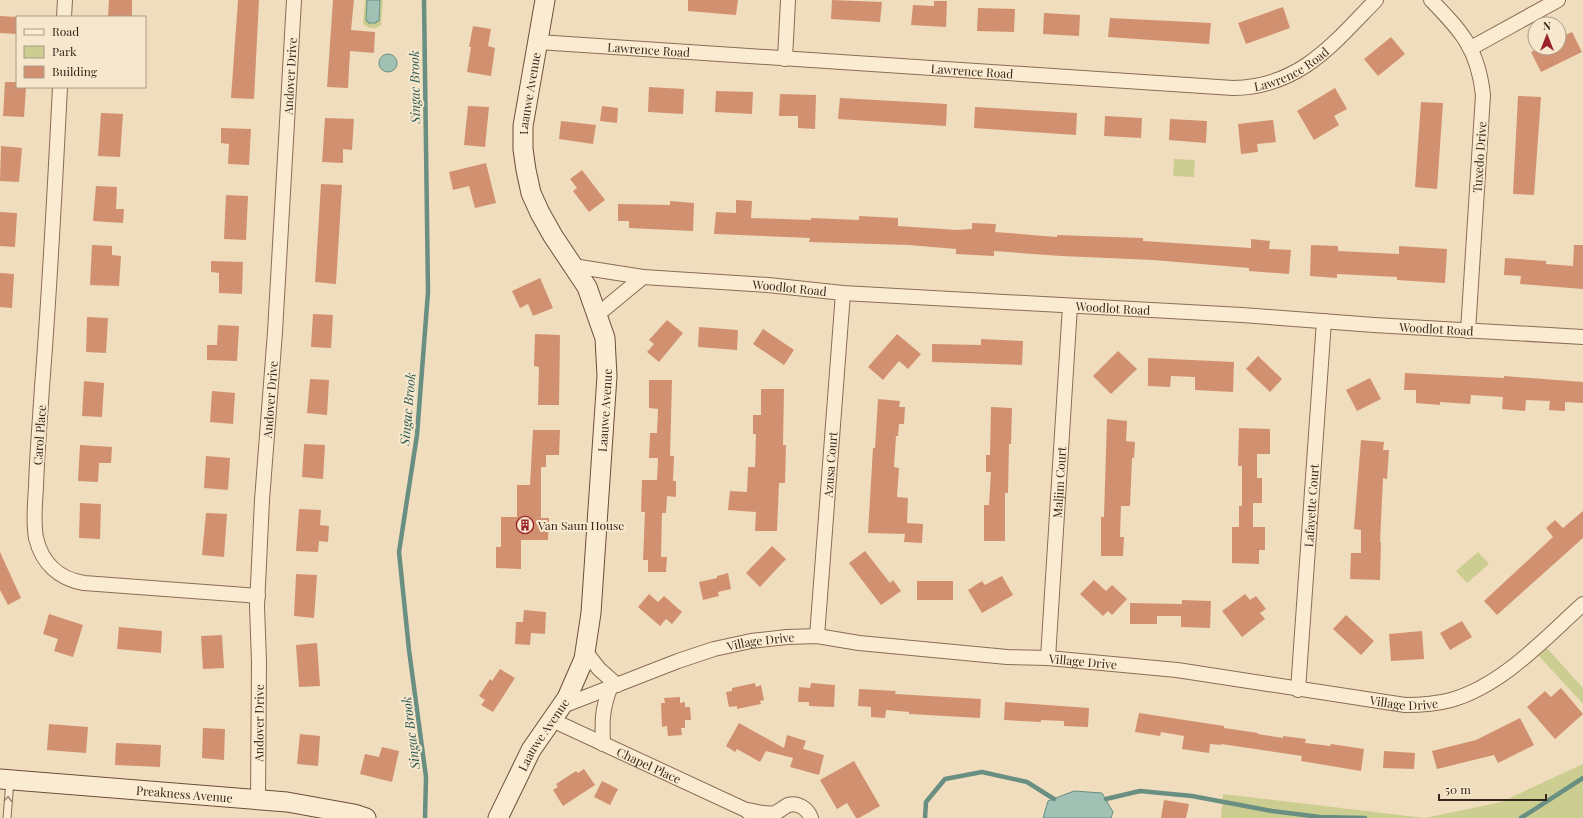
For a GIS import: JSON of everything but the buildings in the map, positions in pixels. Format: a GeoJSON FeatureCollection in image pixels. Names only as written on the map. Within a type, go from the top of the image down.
{"type":"FeatureCollection","features":[{"type":"Feature","properties":{"kind":"street"},"geometry":{"type":"LineString","coordinates":[[64,16],[65,0]]}},
{"type":"Feature","properties":{"kind":"street","name":"Andover Drive"},"geometry":{"type":"LineString","coordinates":[[258,800],[258,596],[262,500],[275,332],[294,0]]}},
{"type":"Feature","properties":{"kind":"street","name":"Laauwe Avenue"},"geometry":{"type":"LineString","coordinates":[[498,818],[531,750],[567,698],[584,659],[592,614],[607,376],[605,338],[587,287],[553,236],[540,213],[531,193],[526,170],[524,126],[544,0]]}},
{"type":"Feature","properties":{"kind":"street"},"geometry":{"type":"LineString","coordinates":[[785,59],[788,0]]}},
{"type":"Feature","properties":{"kind":"street","name":"Lawrence Road"},"geometry":{"type":"LineString","coordinates":[[538,42],[1247,88],[1275,82],[1288,77],[1308,65],[1326,50],[1376,0]]}},
{"type":"Feature","properties":{"kind":"street","name":"Tuxedo Drive"},"geometry":{"type":"LineString","coordinates":[[1431,0],[1455,25],[1471,48],[1481,76],[1483,95],[1468,331]]}},
{"type":"Feature","properties":{"kind":"street"},"geometry":{"type":"LineString","coordinates":[[1471,48],[1558,0]]}},
{"type":"Feature","properties":{"kind":"street","name":"Carol Place"},"geometry":{"type":"LineString","coordinates":[[60,88],[48,312],[34,516],[34,524],[40,546],[50,566],[60,575],[72,581],[258,596]]}},
{"type":"Feature","properties":{"kind":"street","name":"Woodlot Road"},"geometry":{"type":"LineString","coordinates":[[573,266],[643,277],[768,285],[843,293],[1583,337]]}},
{"type":"Feature","properties":{"kind":"street"},"geometry":{"type":"LineString","coordinates":[[597,315],[643,277]]}},
{"type":"Feature","properties":{"kind":"street","name":"Azusa Court"},"geometry":{"type":"LineString","coordinates":[[817,636],[843,293]]}},
{"type":"Feature","properties":{"kind":"street","name":"Maljim Court"},"geometry":{"type":"LineString","coordinates":[[1048,658],[1070,306]]}},
{"type":"Feature","properties":{"kind":"street","name":"Lafayette Court"},"geometry":{"type":"LineString","coordinates":[[1298,690],[1324,321]]}},
{"type":"Feature","properties":{"kind":"street","name":"Village Drive"},"geometry":{"type":"LineString","coordinates":[[556,714],[614,686],[678,661],[714,649],[751,641],[787,637],[817,636],[859,643],[1007,657],[1048,658],[1177,670],[1298,690],[1405,705],[1428,704],[1450,700],[1485,685],[1509,669],[1583,604]]}},
{"type":"Feature","properties":{"kind":"street"},"geometry":{"type":"LineString","coordinates":[[585,651],[614,686],[603,706],[603,744]]}},
{"type":"Feature","properties":{"kind":"street","name":"Chapel Place"},"geometry":{"type":"LineString","coordinates":[[556,714],[603,744],[751,814],[775,813],[789,805],[797,804],[804,808],[811,818]]}},
{"type":"Feature","properties":{"kind":"street","name":"Preakness Avenue"},"geometry":{"type":"LineString","coordinates":[[5,779],[287,802],[354,814],[366,818]]}},
{"type":"Feature","properties":{"kind":"lane"},"geometry":{"type":"LineString","coordinates":[[5,779],[7,818]]}},
{"type":"Feature","properties":{"kind":"green space"},"geometry":{"type":"Polygon","coordinates":[[[365,0],[383,0],[381,25],[370,28],[363,24],[365,0]]]}},
{"type":"Feature","properties":{"kind":"green space"},"geometry":{"type":"Polygon","coordinates":[[[1174,159],[1195,160],[1194,177],[1173,176],[1174,159]]]}},
{"type":"Feature","properties":{"kind":"green space"},"geometry":{"type":"Polygon","coordinates":[[[1478,552],[1489,564],[1467,583],[1456,571],[1478,552]]]}},
{"type":"Feature","properties":{"kind":"green space"},"geometry":{"type":"Polygon","coordinates":[[[1546,647],[1583,688],[1583,704],[1538,655],[1546,647]]]}},
{"type":"Feature","properties":{"kind":"green space"},"geometry":{"type":"Polygon","coordinates":[[[1583,764],[1583,818],[1425,818],[1501,802],[1583,764]]]}},
{"type":"Feature","properties":{"kind":"green space"},"geometry":{"type":"Polygon","coordinates":[[[1223,794],[1425,818],[1221,818],[1223,794]]]}},
{"type":"Feature","properties":{"kind":"shaded area"},"geometry":{"type":"Polygon","coordinates":[[[367,0],[380,0],[379,21],[376,23],[368,23],[368,21],[366,21],[367,0]]]}},
{"type":"Feature","properties":{"kind":"shaded area"},"geometry":{"type":"Polygon","coordinates":[[[388,54],[394,57],[397,63],[394,69],[388,72],[382,69],[379,63],[382,57],[388,54]]]}},
{"type":"Feature","properties":{"kind":"shaded area"},"geometry":{"type":"Polygon","coordinates":[[[1074,791],[1102,793],[1113,812],[1111,818],[1043,818],[1048,801],[1074,791]]]}},
{"type":"Feature","properties":{"kind":"waterway","name":"Singac Brook"},"geometry":{"type":"LineString","coordinates":[[424,0],[428,292],[417,435],[399,552],[409,650],[426,777],[425,818]]}},
{"type":"Feature","properties":{"kind":"waterway"},"geometry":{"type":"LineString","coordinates":[[925,818],[926,802],[945,779],[982,772],[1027,782],[1054,799]]}},
{"type":"Feature","properties":{"kind":"waterway"},"geometry":{"type":"LineString","coordinates":[[1521,818],[1583,778]]}},
{"type":"Feature","properties":{"kind":"waterway"},"geometry":{"type":"LineString","coordinates":[[1106,799],[1140,791],[1192,796],[1272,811],[1320,817],[1365,818]]}},
{"type":"Feature","properties":{"kind":"place","name":"Van Saun House"},"geometry":{"type":"Point","coordinates":[525,525]}}]}
